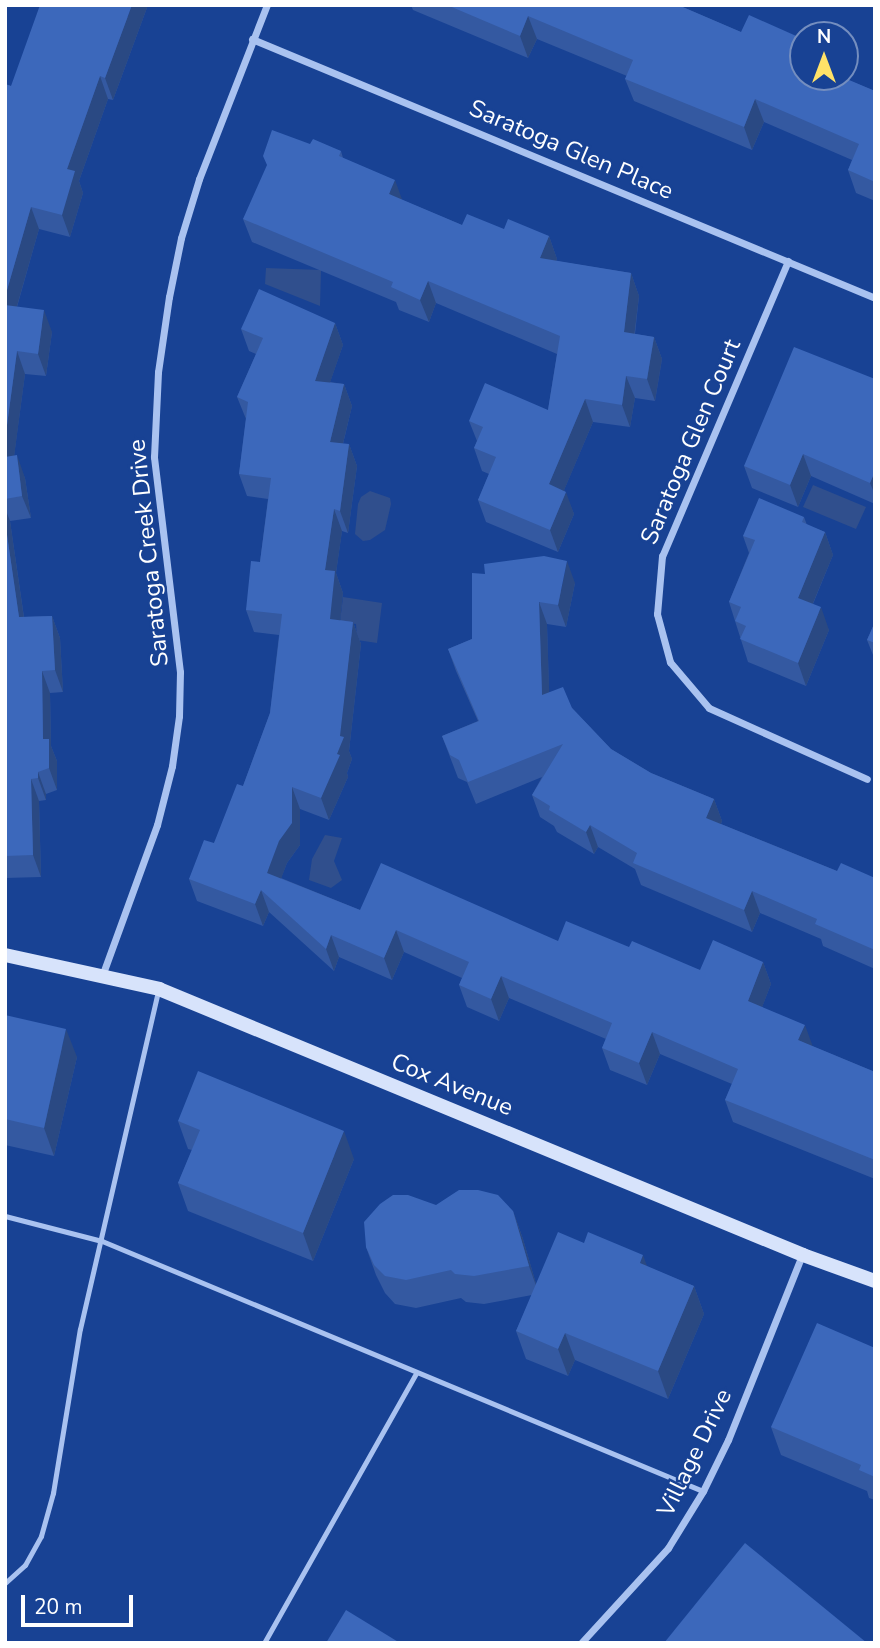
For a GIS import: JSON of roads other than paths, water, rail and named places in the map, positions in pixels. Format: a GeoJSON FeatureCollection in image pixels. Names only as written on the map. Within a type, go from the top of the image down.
{"type":"FeatureCollection","features":[{"type":"Feature","properties":{"kind":"main road","name":"Cox Avenue"},"geometry":{"type":"LineString","coordinates":[[5,956],[159,989],[803,1255],[875,1281]]}},
{"type":"Feature","properties":{"kind":"street","name":"Saratoga Creek Drive"},"geometry":{"type":"LineString","coordinates":[[102,976],[157,825],[172,766],[179,716],[180,672],[154,457],[158,372],[169,297],[181,238],[199,179],[267,5]]}},
{"type":"Feature","properties":{"kind":"street","name":"Saratoga Glen Place"},"geometry":{"type":"LineString","coordinates":[[252,39],[875,298]]}},
{"type":"Feature","properties":{"kind":"street","name":"Saratoga Glen Court"},"geometry":{"type":"LineString","coordinates":[[788,261],[662,556],[657,614],[670,662],[709,708],[867,779]]}},
{"type":"Feature","properties":{"kind":"street","name":"Village Drive"},"geometry":{"type":"LineString","coordinates":[[580,1643],[668,1548],[703,1491],[728,1440],[803,1255]]}},
{"type":"Feature","properties":{"kind":"lane"},"geometry":{"type":"LineString","coordinates":[[5,1583],[25,1564],[41,1536],[53,1493],[80,1329],[102,1241],[144,1042],[159,989]]}},
{"type":"Feature","properties":{"kind":"lane"},"geometry":{"type":"LineString","coordinates":[[5,1216],[102,1241],[703,1491]]}},
{"type":"Feature","properties":{"kind":"lane"},"geometry":{"type":"LineString","coordinates":[[264,1643],[416,1373]]}},
{"type":"Feature","properties":{"kind":"water"},"geometry":{"type":"Polygon","coordinates":[[[266,268],[321,270],[320,306],[265,284],[266,268]]]}},
{"type":"Feature","properties":{"kind":"water"},"geometry":{"type":"Polygon","coordinates":[[[813,485],[866,507],[856,529],[803,507],[813,485]]]}},
{"type":"Feature","properties":{"kind":"water"},"geometry":{"type":"Polygon","coordinates":[[[370,491],[390,498],[391,504],[385,530],[370,540],[363,541],[355,534],[358,504],[361,497],[370,491]]]}},
{"type":"Feature","properties":{"kind":"water"},"geometry":{"type":"Polygon","coordinates":[[[343,597],[382,603],[377,643],[357,640],[356,624],[340,622],[343,597]]]}},
{"type":"Feature","properties":{"kind":"water"},"geometry":{"type":"Polygon","coordinates":[[[325,835],[342,838],[334,861],[342,880],[331,888],[309,880],[312,859],[325,835]]]}}]}
